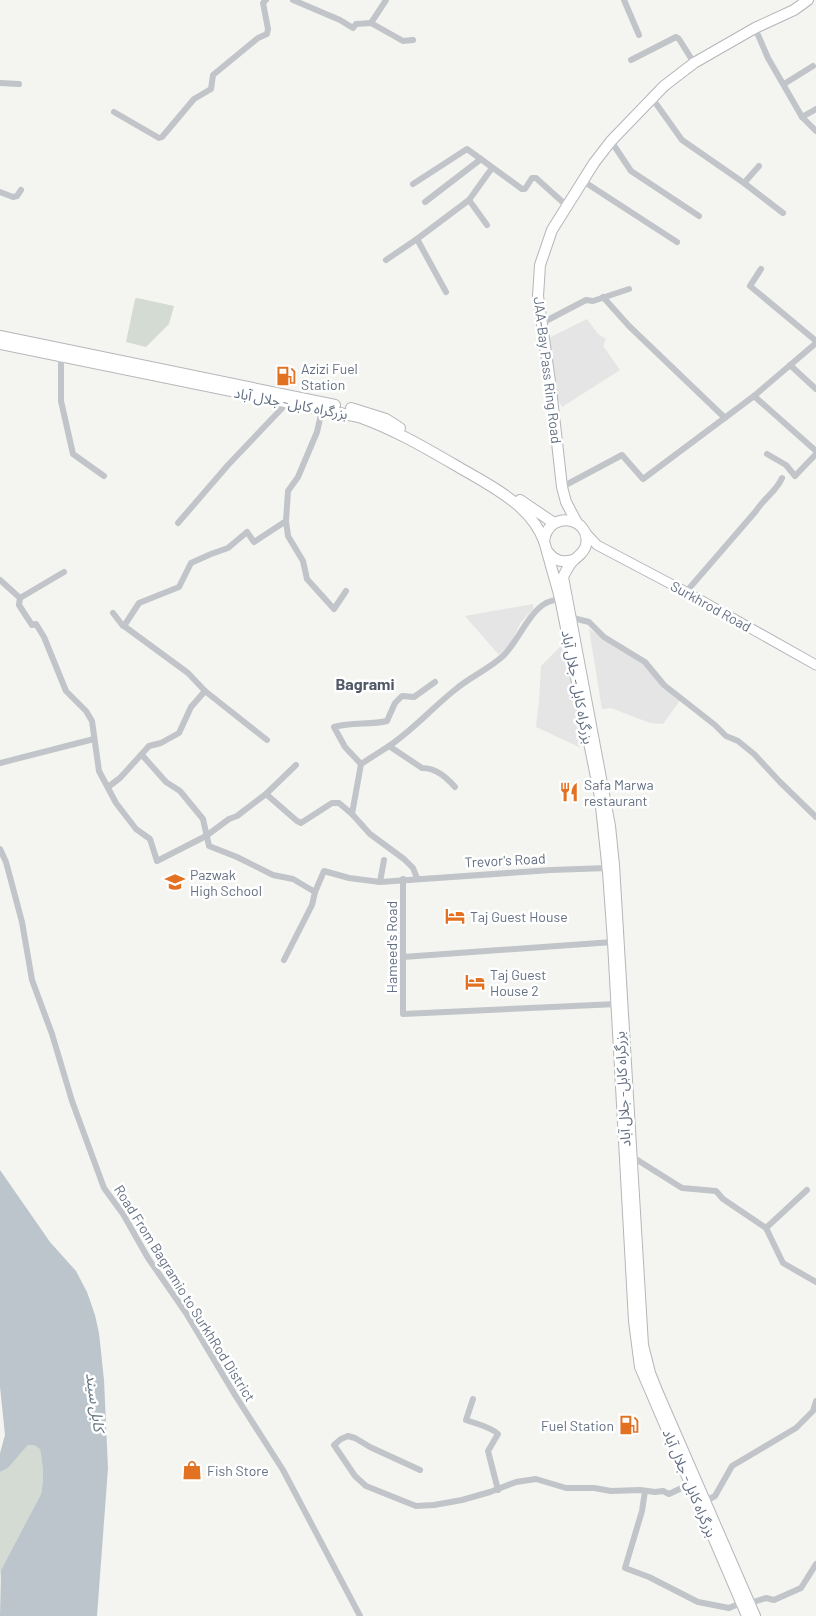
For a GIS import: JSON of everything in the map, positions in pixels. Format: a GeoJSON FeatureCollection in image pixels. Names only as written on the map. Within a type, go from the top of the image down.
{"type":"FeatureCollection","features":[{"type":"Feature","properties":{"kind":"highway","name":"JAA-Bay Pass Ring Road"},"geometry":{"type":"LineString","coordinates":[[580,527],[566,502],[562,488],[538,296],[540,265],[552,230],[611,141],[652,98],[694,63],[755,28],[794,10],[808,0]]}},
{"type":"Feature","properties":{"kind":"highway","name":"بزرگراه کابل- جلال آباد"},"geometry":{"type":"LineString","coordinates":[[0,336],[66,355]]}},
{"type":"Feature","properties":{"kind":"highway","name":"بزرگراه کابل- جلال آباد"},"geometry":{"type":"LineString","coordinates":[[0,344],[66,355],[323,406],[359,417],[382,425],[474,473],[556,522],[571,520],[580,527]]}},
{"type":"Feature","properties":{"kind":"highway","name":"بزرگراه کابل- جلال آباد"},"geometry":{"type":"LineString","coordinates":[[135,369],[287,403],[323,406]]}},
{"type":"Feature","properties":{"kind":"highway","name":"بزرگراه کابل- جلال آباد"},"geometry":{"type":"LineString","coordinates":[[474,473],[520,507],[536,525],[548,553],[560,561],[573,560]]}},
{"type":"Feature","properties":{"kind":"highway"},"geometry":{"type":"LineString","coordinates":[[545,544],[547,530],[556,522],[566,502]]}},
{"type":"Feature","properties":{"kind":"highway"},"geometry":{"type":"LineString","coordinates":[[573,560],[583,553],[586,542],[580,527]]}},
{"type":"Feature","properties":{"kind":"highway","name":"بزرگراه کابل- جلال آباد"},"geometry":{"type":"LineString","coordinates":[[545,544],[560,598],[600,797],[608,868],[634,1322],[640,1367],[690,1484],[701,1503]]}},
{"type":"Feature","properties":{"kind":"highway","name":"بزرگراه کابل- جلال آباد"},"geometry":{"type":"LineString","coordinates":[[573,560],[563,576],[610,826],[614,865],[643,1345],[650,1373],[701,1503],[746,1603],[755,1616]]}},
{"type":"Feature","properties":{"kind":"highway","name":"بزرگراه کابل- جلال آباد"},"geometry":{"type":"LineString","coordinates":[[746,1603],[747,1616]]}},
{"type":"Feature","properties":{"kind":"main road","name":"Surkhrod Road"},"geometry":{"type":"LineString","coordinates":[[580,527],[590,539],[606,550],[686,592],[816,665]]}},
{"type":"Feature","properties":{"kind":"main road"},"geometry":{"type":"LineString","coordinates":[[583,553],[598,548],[606,550]]}},
{"type":"Feature","properties":{"kind":"street"},"geometry":{"type":"LineString","coordinates":[[114,112],[159,138],[162,137],[194,99],[211,89],[213,75],[258,38],[267,34],[268,29],[263,3],[266,0]]}},
{"type":"Feature","properties":{"kind":"street"},"geometry":{"type":"LineString","coordinates":[[293,0],[340,20],[353,28],[356,24],[371,23],[403,41],[413,40]]}},
{"type":"Feature","properties":{"kind":"street"},"geometry":{"type":"LineString","coordinates":[[371,23],[386,0]]}},
{"type":"Feature","properties":{"kind":"street"},"geometry":{"type":"LineString","coordinates":[[624,0],[639,35]]}},
{"type":"Feature","properties":{"kind":"street"},"geometry":{"type":"LineString","coordinates":[[755,28],[768,58],[802,116],[816,131]]}},
{"type":"Feature","properties":{"kind":"street"},"geometry":{"type":"LineString","coordinates":[[631,60],[676,37],[694,63]]}},
{"type":"Feature","properties":{"kind":"street"},"geometry":{"type":"LineString","coordinates":[[784,84],[812,66]]}},
{"type":"Feature","properties":{"kind":"street"},"geometry":{"type":"LineString","coordinates":[[0,83],[19,84]]}},
{"type":"Feature","properties":{"kind":"street"},"geometry":{"type":"LineString","coordinates":[[652,98],[682,140],[744,182],[783,213]]}},
{"type":"Feature","properties":{"kind":"street"},"geometry":{"type":"LineString","coordinates":[[802,116],[816,109]]}},
{"type":"Feature","properties":{"kind":"street"},"geometry":{"type":"LineString","coordinates":[[611,141],[631,171],[699,216]]}},
{"type":"Feature","properties":{"kind":"street"},"geometry":{"type":"LineString","coordinates":[[412,184],[465,149],[522,190],[525,189],[532,178],[536,178],[567,206]]}},
{"type":"Feature","properties":{"kind":"street"},"geometry":{"type":"LineString","coordinates":[[426,202],[481,159]]}},
{"type":"Feature","properties":{"kind":"street"},"geometry":{"type":"LineString","coordinates":[[744,182],[759,166]]}},
{"type":"Feature","properties":{"kind":"street"},"geometry":{"type":"LineString","coordinates":[[386,260],[417,240],[469,200],[492,168]]}},
{"type":"Feature","properties":{"kind":"street"},"geometry":{"type":"LineString","coordinates":[[583,181],[678,242]]}},
{"type":"Feature","properties":{"kind":"street"},"geometry":{"type":"LineString","coordinates":[[0,192],[13,197],[17,196],[21,190]]}},
{"type":"Feature","properties":{"kind":"street"},"geometry":{"type":"LineString","coordinates":[[469,200],[487,225]]}},
{"type":"Feature","properties":{"kind":"street"},"geometry":{"type":"LineString","coordinates":[[417,240],[446,292]]}},
{"type":"Feature","properties":{"kind":"street"},"geometry":{"type":"LineString","coordinates":[[562,488],[622,455],[643,478],[754,396],[816,342],[750,286],[761,269]]}},
{"type":"Feature","properties":{"kind":"street"},"geometry":{"type":"LineString","coordinates":[[542,323],[586,300],[594,301],[629,288]]}},
{"type":"Feature","properties":{"kind":"street"},"geometry":{"type":"LineString","coordinates":[[603,297],[629,326],[725,418]]}},
{"type":"Feature","properties":{"kind":"street"},"geometry":{"type":"LineString","coordinates":[[66,355],[61,401],[73,454],[104,476]]}},
{"type":"Feature","properties":{"kind":"street"},"geometry":{"type":"LineString","coordinates":[[790,364],[816,389]]}},
{"type":"Feature","properties":{"kind":"street"},"geometry":{"type":"LineString","coordinates":[[754,396],[816,452],[795,476],[786,465],[767,454]]}},
{"type":"Feature","properties":{"kind":"street"},"geometry":{"type":"LineString","coordinates":[[178,523],[228,465],[287,403]]}},
{"type":"Feature","properties":{"kind":"street"},"geometry":{"type":"LineString","coordinates":[[323,406],[318,432],[298,477],[288,491],[286,521],[288,536],[303,561],[307,579],[334,609],[346,591]]}},
{"type":"Feature","properties":{"kind":"street"},"geometry":{"type":"LineString","coordinates":[[686,592],[762,502],[778,486],[782,478]]}},
{"type":"Feature","properties":{"kind":"street"},"geometry":{"type":"LineString","coordinates":[[124,626],[139,603],[178,587],[191,563],[228,548],[247,532],[254,542],[286,521]]}},
{"type":"Feature","properties":{"kind":"street"},"geometry":{"type":"LineString","coordinates":[[20,598],[64,572]]}},
{"type":"Feature","properties":{"kind":"street"},"geometry":{"type":"LineString","coordinates":[[0,580],[20,598]]}},
{"type":"Feature","properties":{"kind":"street"},"geometry":{"type":"LineString","coordinates":[[20,598],[19,605],[32,626],[36,624],[44,637],[66,691],[86,711],[92,721],[100,771],[116,803],[136,829],[150,839],[156,861],[206,836],[229,819],[237,816],[266,794],[296,765]]}},
{"type":"Feature","properties":{"kind":"street"},"geometry":{"type":"LineString","coordinates":[[352,814],[361,764],[402,737],[434,706],[464,682],[502,657],[517,640],[530,619],[545,603],[560,598]]}},
{"type":"Feature","properties":{"kind":"street"},"geometry":{"type":"LineString","coordinates":[[113,613],[123,626],[188,673],[205,691],[267,740]]}},
{"type":"Feature","properties":{"kind":"street"},"geometry":{"type":"LineString","coordinates":[[570,617],[589,622],[604,637],[645,662],[664,685],[715,725],[726,736],[738,741],[754,754],[816,817]]}},
{"type":"Feature","properties":{"kind":"street"},"geometry":{"type":"LineString","coordinates":[[361,764],[345,747],[334,727],[388,721],[395,703],[402,696],[414,697],[435,682]]}},
{"type":"Feature","properties":{"kind":"street"},"geometry":{"type":"LineString","coordinates":[[108,787],[120,778],[149,746],[161,743],[179,733],[191,707],[205,691]]}},
{"type":"Feature","properties":{"kind":"street"},"geometry":{"type":"LineString","coordinates":[[0,763],[94,739]]}},
{"type":"Feature","properties":{"kind":"street"},"geometry":{"type":"LineString","coordinates":[[389,746],[422,768],[428,768],[445,776],[454,787]]}},
{"type":"Feature","properties":{"kind":"street"},"geometry":{"type":"LineString","coordinates":[[142,755],[166,782],[180,791],[204,819],[209,846],[237,857],[273,875],[293,879],[315,892],[312,905],[284,960]]}},
{"type":"Feature","properties":{"kind":"street"},"geometry":{"type":"LineString","coordinates":[[266,794],[301,823],[325,806],[336,802],[340,803],[370,834],[404,859],[413,868],[417,878]]}},
{"type":"Feature","properties":{"kind":"street","name":"Road From Bagramio to SurkhRod District"},"geometry":{"type":"LineString","coordinates":[[0,849],[6,862],[22,922],[32,980],[52,1034],[72,1101],[104,1188],[123,1214],[148,1258],[186,1312],[235,1395],[283,1470],[360,1616]]}},
{"type":"Feature","properties":{"kind":"street"},"geometry":{"type":"LineString","coordinates":[[380,882],[384,860]]}},
{"type":"Feature","properties":{"kind":"street","name":"Trevor's Road"},"geometry":{"type":"LineString","coordinates":[[315,892],[324,871],[349,878],[380,882],[417,878],[608,868]]}},
{"type":"Feature","properties":{"kind":"street","name":"Hameed's Road"},"geometry":{"type":"LineString","coordinates":[[403,879],[403,1014],[617,1004]]}},
{"type":"Feature","properties":{"kind":"street"},"geometry":{"type":"LineString","coordinates":[[404,957],[613,942]]}},
{"type":"Feature","properties":{"kind":"street"},"geometry":{"type":"LineString","coordinates":[[631,1156],[682,1188],[716,1191],[722,1199],[766,1228],[783,1263],[816,1282]]}},
{"type":"Feature","properties":{"kind":"street"},"geometry":{"type":"LineString","coordinates":[[766,1228],[807,1190]]}},
{"type":"Feature","properties":{"kind":"street"},"geometry":{"type":"LineString","coordinates":[[473,1398],[466,1420],[485,1426],[498,1434],[488,1451],[498,1490]]}},
{"type":"Feature","properties":{"kind":"street"},"geometry":{"type":"LineString","coordinates":[[701,1503],[715,1496],[732,1466],[796,1428],[814,1411],[816,1401]]}},
{"type":"Feature","properties":{"kind":"street"},"geometry":{"type":"LineString","coordinates":[[420,1470],[355,1438],[348,1436],[340,1439],[334,1445],[355,1476],[366,1486],[416,1506],[462,1500],[498,1490],[516,1482],[536,1479],[566,1488],[663,1491],[669,1494],[690,1484]]}},
{"type":"Feature","properties":{"kind":"street"},"geometry":{"type":"LineString","coordinates":[[644,1491],[642,1511],[625,1568],[649,1577],[698,1602],[729,1608],[766,1598],[774,1600],[801,1588],[816,1564]]}},
{"type":"Feature","properties":{"kind":"shaded area"},"geometry":{"type":"Polygon","coordinates":[[[135,299],[174,306],[169,324],[146,347],[126,342],[135,299]]]}},
{"type":"Feature","properties":{"kind":"shaded area"},"geometry":{"type":"Polygon","coordinates":[[[587,319],[598,334],[606,339],[603,346],[620,370],[562,407],[552,388],[549,367],[549,338],[587,319]]]}},
{"type":"Feature","properties":{"kind":"shaded area"},"geometry":{"type":"Polygon","coordinates":[[[533,604],[533,609],[521,622],[510,644],[499,655],[465,616],[533,604]]]}},
{"type":"Feature","properties":{"kind":"shaded area"},"geometry":{"type":"Polygon","coordinates":[[[589,629],[647,665],[681,699],[663,724],[650,723],[611,708],[602,709],[589,629]]]}},
{"type":"Feature","properties":{"kind":"shaded area"},"geometry":{"type":"Polygon","coordinates":[[[564,643],[584,744],[579,747],[536,727],[541,666],[564,643]]]}},
{"type":"Feature","properties":{"kind":"shaded area"},"geometry":{"type":"Polygon","coordinates":[[[28,1445],[40,1448],[43,1471],[41,1494],[1,1570],[0,1579],[0,1472],[8,1468],[28,1445]]]}},
{"type":"Feature","properties":{"kind":"water","name":"کابل سيند"},"geometry":{"type":"Polygon","coordinates":[[[0,1170],[50,1242],[76,1271],[87,1292],[99,1333],[104,1380],[108,1468],[97,1616],[0,1616],[1,1570],[41,1494],[43,1477],[40,1449],[34,1445],[28,1445],[8,1468],[0,1472],[0,1453],[5,1435],[0,1387],[0,1170]]]}},
{"type":"Feature","properties":{"kind":"place","name":"Azizi Fuel Station"},"geometry":{"type":"Point","coordinates":[286,376]}},
{"type":"Feature","properties":{"kind":"place","name":"Safa Marwa restaurant"},"geometry":{"type":"Point","coordinates":[569,792]}},
{"type":"Feature","properties":{"kind":"place","name":"Pazwak High School"},"geometry":{"type":"Point","coordinates":[175,882]}},
{"type":"Feature","properties":{"kind":"place","name":"Taj Guest House"},"geometry":{"type":"Point","coordinates":[455,916]}},
{"type":"Feature","properties":{"kind":"place","name":"Taj Guest House 2"},"geometry":{"type":"Point","coordinates":[475,982]}},
{"type":"Feature","properties":{"kind":"place","name":"Fuel Station"},"geometry":{"type":"Point","coordinates":[629,1425]}},
{"type":"Feature","properties":{"kind":"place","name":"Fish Store"},"geometry":{"type":"Point","coordinates":[192,1470]}},
{"type":"Feature","properties":{"kind":"district","name":"Bagrami"},"geometry":{"type":"Point","coordinates":[365,683]}}]}
